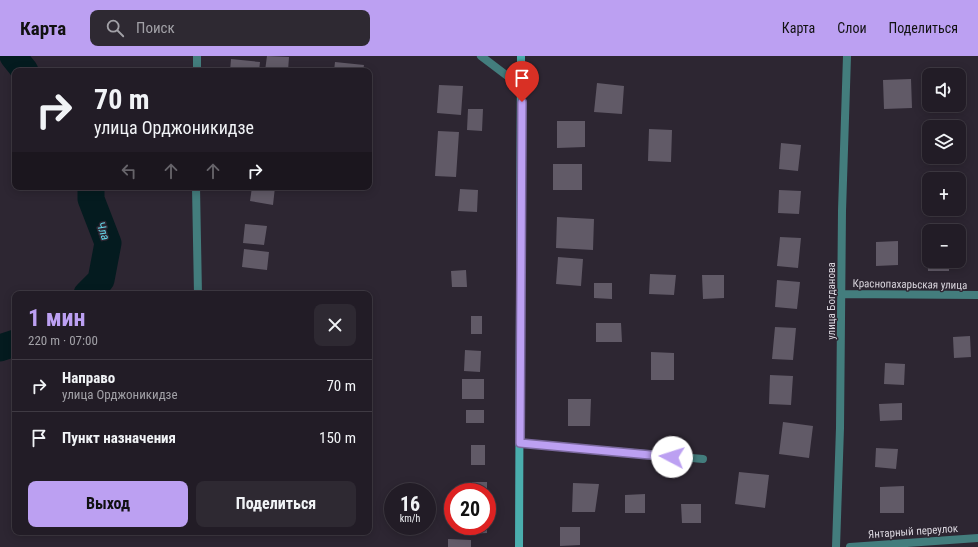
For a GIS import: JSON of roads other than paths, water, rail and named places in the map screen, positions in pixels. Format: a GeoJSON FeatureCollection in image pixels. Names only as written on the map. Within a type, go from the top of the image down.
{"type":"FeatureCollection","features":[{"type":"Feature","properties":{"kind":"street"},"geometry":{"type":"LineString","coordinates":[[197,56],[197,68]]}},
{"type":"Feature","properties":{"kind":"street"},"geometry":{"type":"LineString","coordinates":[[481,56],[522,87]]}},
{"type":"Feature","properties":{"kind":"street"},"geometry":{"type":"LineString","coordinates":[[519,547],[521,56]]}},
{"type":"Feature","properties":{"kind":"street","name":"улица Богданова"},"geometry":{"type":"LineString","coordinates":[[836,547],[840,428],[842,211],[847,56]]}},
{"type":"Feature","properties":{"kind":"street"},"geometry":{"type":"LineString","coordinates":[[196,190],[198,291]]}},
{"type":"Feature","properties":{"kind":"street","name":"Краснопахарьская улица"},"geometry":{"type":"LineString","coordinates":[[842,294],[978,295]]}},
{"type":"Feature","properties":{"kind":"street"},"geometry":{"type":"LineString","coordinates":[[520,443],[703,459]]}},
{"type":"Feature","properties":{"kind":"street","name":"Янтарный переулок"},"geometry":{"type":"LineString","coordinates":[[850,547],[978,538]]}},
{"type":"Feature","properties":{"kind":"waterway","name":"Чла"},"geometry":{"type":"LineString","coordinates":[[13,56],[23,68]]}},
{"type":"Feature","properties":{"kind":"waterway","name":"Чла"},"geometry":{"type":"LineString","coordinates":[[90,291],[101,280],[108,243],[91,199],[91,190]]}},
{"type":"Feature","properties":{"kind":"waterway","name":"Чла"},"geometry":{"type":"LineString","coordinates":[[0,348],[12,344]]}}]}
